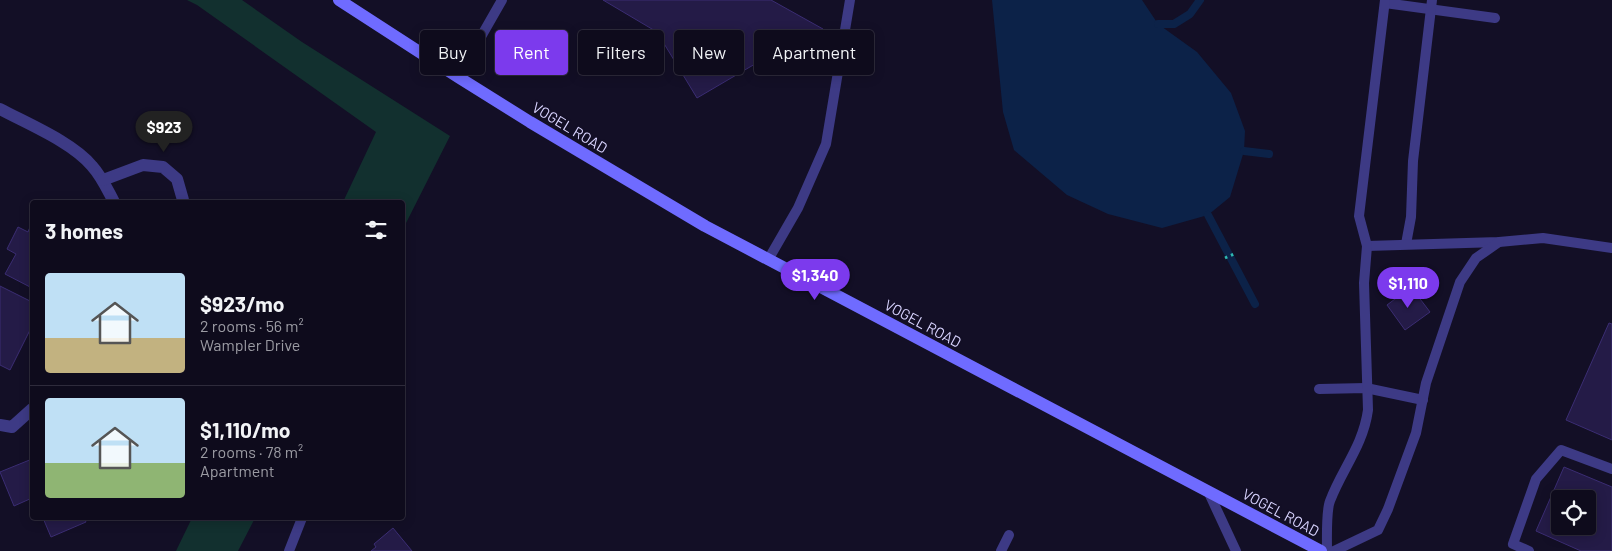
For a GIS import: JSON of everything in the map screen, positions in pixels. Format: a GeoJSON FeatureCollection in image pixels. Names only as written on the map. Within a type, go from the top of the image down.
{"type":"FeatureCollection","features":[{"type":"Feature","properties":{"kind":"main road","name":"VOGEL ROAD"},"geometry":{"type":"LineString","coordinates":[[339,0],[458,78],[646,192],[768,260],[1321,551]]}},
{"type":"Feature","properties":{"kind":"street"},"geometry":{"type":"LineString","coordinates":[[0,110],[75,150],[91,164],[103,180],[113,200]]}},
{"type":"Feature","properties":{"kind":"street"},"geometry":{"type":"LineString","coordinates":[[103,180],[143,165],[163,167],[177,178],[184,200]]}},
{"type":"Feature","properties":{"kind":"street"},"geometry":{"type":"LineString","coordinates":[[0,426],[12,427],[30,411]]}},
{"type":"Feature","properties":{"kind":"lane"},"geometry":{"type":"LineString","coordinates":[[458,78],[502,0]]}},
{"type":"Feature","properties":{"kind":"lane"},"geometry":{"type":"LineString","coordinates":[[768,260],[798,208],[826,144],[850,0]]}},
{"type":"Feature","properties":{"kind":"lane"},"geometry":{"type":"LineString","coordinates":[[1327,551],[1329,503],[1361,439],[1366,425],[1368,410],[1364,284],[1367,246],[1359,216],[1385,1],[1432,5],[1495,18]]}},
{"type":"Feature","properties":{"kind":"lane"},"geometry":{"type":"LineString","coordinates":[[1406,244],[1411,217],[1413,161],[1432,5]]}},
{"type":"Feature","properties":{"kind":"lane"},"geometry":{"type":"LineString","coordinates":[[1367,246],[1499,242],[1543,238],[1612,248]]}},
{"type":"Feature","properties":{"kind":"lane"},"geometry":{"type":"LineString","coordinates":[[1334,551],[1378,530],[1388,509],[1416,433],[1426,383],[1460,282],[1476,258],[1499,242]]}},
{"type":"Feature","properties":{"kind":"lane"},"geometry":{"type":"LineString","coordinates":[[1319,390],[1366,388],[1423,400]]}},
{"type":"Feature","properties":{"kind":"lane"},"geometry":{"type":"LineString","coordinates":[[1529,551],[1513,544],[1536,479],[1562,450],[1612,469]]}},
{"type":"Feature","properties":{"kind":"lane"},"geometry":{"type":"LineString","coordinates":[[1208,491],[1236,551]]}},
{"type":"Feature","properties":{"kind":"lane"},"geometry":{"type":"LineString","coordinates":[[289,551],[301,520]]}},
{"type":"Feature","properties":{"kind":"lane"},"geometry":{"type":"LineString","coordinates":[[1002,551],[1009,535]]}},
{"type":"Feature","properties":{"kind":"path"},"geometry":{"type":"LineString","coordinates":[[1225,258],[1236,253]]}},
{"type":"Feature","properties":{"kind":"green space"},"geometry":{"type":"Polygon","coordinates":[[[187,0],[242,0],[302,42],[450,136],[405,225],[405,200],[344,200],[376,132],[197,5],[187,0]]]}},
{"type":"Feature","properties":{"kind":"green space"},"geometry":{"type":"Polygon","coordinates":[[[191,520],[254,520],[238,551],[176,551],[191,520]]]}},
{"type":"Feature","properties":{"kind":"water"},"geometry":{"type":"Polygon","coordinates":[[[992,0],[1142,0],[1158,24],[1197,52],[1231,93],[1245,131],[1244,151],[1230,197],[1208,215],[1162,228],[1108,214],[1067,195],[1014,150],[1003,112],[992,0]]]}},
{"type":"Feature","properties":{"kind":"building"},"geometry":{"type":"Polygon","coordinates":[[[603,0],[771,0],[823,29],[754,30],[754,65],[744,70],[744,30],[674,30],[674,60],[664,44],[664,30],[654,30],[603,0]]]}},
{"type":"Feature","properties":{"kind":"building"},"geometry":{"type":"Polygon","coordinates":[[[683,75],[736,75],[697,98],[683,75]]]}},
{"type":"Feature","properties":{"kind":"building"},"geometry":{"type":"Polygon","coordinates":[[[18,227],[28,232],[30,227],[30,287],[5,274],[16,254],[7,249],[18,227]]]}},
{"type":"Feature","properties":{"kind":"building"},"geometry":{"type":"Polygon","coordinates":[[[0,286],[30,301],[30,330],[10,370],[0,365],[0,286]]]}},
{"type":"Feature","properties":{"kind":"building"},"geometry":{"type":"Polygon","coordinates":[[[1411,287],[1430,312],[1405,330],[1387,305],[1411,287]]]}},
{"type":"Feature","properties":{"kind":"building"},"geometry":{"type":"Polygon","coordinates":[[[1609,323],[1612,324],[1612,440],[1566,420],[1609,323]]]}},
{"type":"Feature","properties":{"kind":"building"},"geometry":{"type":"Polygon","coordinates":[[[30,460],[30,499],[14,506],[0,472],[30,460]]]}},
{"type":"Feature","properties":{"kind":"building"},"geometry":{"type":"Polygon","coordinates":[[[1564,467],[1612,487],[1612,551],[1581,551],[1536,531],[1551,497],[1551,535],[1596,535],[1596,490],[1554,490],[1564,467]]]}},
{"type":"Feature","properties":{"kind":"building"},"geometry":{"type":"Polygon","coordinates":[[[44,520],[85,520],[86,522],[51,537],[44,520]]]}},
{"type":"Feature","properties":{"kind":"building"},"geometry":{"type":"Polygon","coordinates":[[[393,528],[412,551],[371,551],[376,547],[374,544],[393,528]]]}},
{"type":"Feature","properties":{"kind":"waterway"},"geometry":{"type":"LineString","coordinates":[[1158,24],[1174,24],[1190,14],[1200,0]]}},
{"type":"Feature","properties":{"kind":"waterway"},"geometry":{"type":"LineString","coordinates":[[1244,151],[1269,154]]}},
{"type":"Feature","properties":{"kind":"waterway"},"geometry":{"type":"LineString","coordinates":[[1208,215],[1255,304]]}}]}
